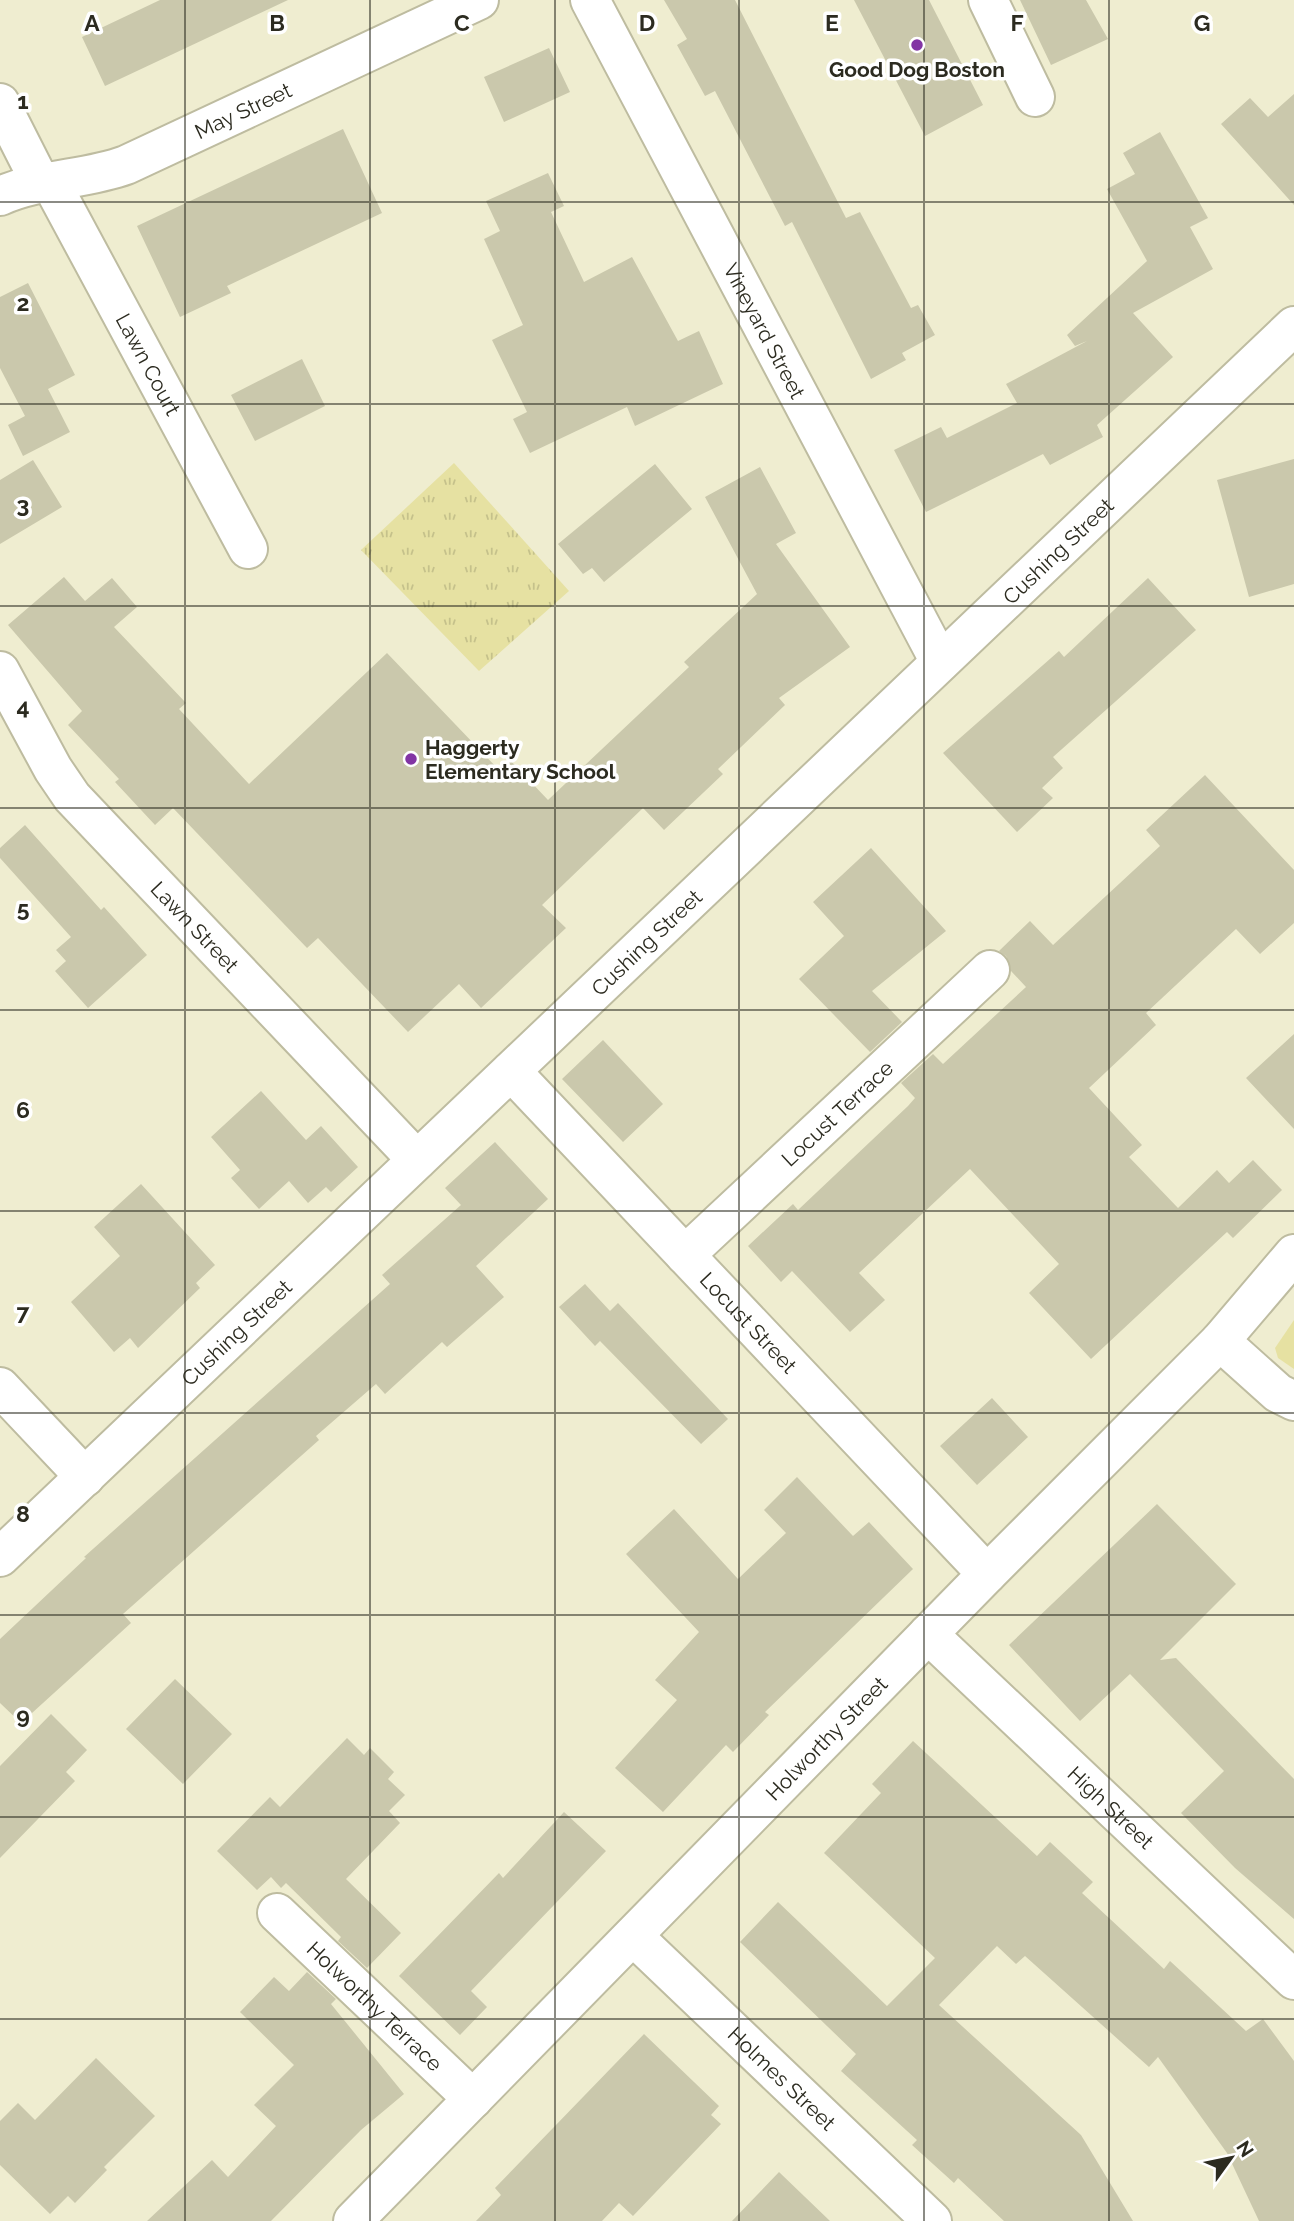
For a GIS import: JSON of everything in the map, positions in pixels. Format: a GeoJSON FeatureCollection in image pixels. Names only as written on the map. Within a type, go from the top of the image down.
{"type":"FeatureCollection","features":[{"type":"Feature","properties":{"kind":"street","name":"May Street"},"geometry":{"type":"LineString","coordinates":[[0,196],[45,182],[96,174],[126,165],[479,0]]}},
{"type":"Feature","properties":{"kind":"street","name":"Vineyard Street"},"geometry":{"type":"LineString","coordinates":[[590,0],[940,662]]}},
{"type":"Feature","properties":{"kind":"street"},"geometry":{"type":"LineString","coordinates":[[988,0],[1035,97]]}},
{"type":"Feature","properties":{"kind":"street"},"geometry":{"type":"LineString","coordinates":[[0,103],[45,182]]}},
{"type":"Feature","properties":{"kind":"street","name":"Lawn Court"},"geometry":{"type":"LineString","coordinates":[[45,182],[248,549]]}},
{"type":"Feature","properties":{"kind":"street","name":"Cushing Street"},"geometry":{"type":"LineString","coordinates":[[0,1557],[1294,326]]}},
{"type":"Feature","properties":{"kind":"street","name":"Lawn Street"},"geometry":{"type":"LineString","coordinates":[[0,671],[52,769],[72,797],[417,1160]]}},
{"type":"Feature","properties":{"kind":"street","name":"Locust Terrace"},"geometry":{"type":"LineString","coordinates":[[685,1255],[990,970]]}},
{"type":"Feature","properties":{"kind":"street","name":"Locust Street"},"geometry":{"type":"LineString","coordinates":[[511,1071],[987,1574]]}},
{"type":"Feature","properties":{"kind":"street","name":"Holworthy Street"},"geometry":{"type":"LineString","coordinates":[[353,2221],[987,1574],[1287,1274]]}},
{"type":"Feature","properties":{"kind":"street"},"geometry":{"type":"LineString","coordinates":[[1220,1341],[1278,1393],[1294,1401]]}},
{"type":"Feature","properties":{"kind":"street"},"geometry":{"type":"LineString","coordinates":[[0,1387],[85,1477]]}},
{"type":"Feature","properties":{"kind":"street","name":"High Street"},"geometry":{"type":"LineString","coordinates":[[928,1634],[1294,1980]]}},
{"type":"Feature","properties":{"kind":"street","name":"Holworthy Terrace"},"geometry":{"type":"LineString","coordinates":[[277,1913],[472,2099]]}},
{"type":"Feature","properties":{"kind":"street","name":"Holmes Street"},"geometry":{"type":"LineString","coordinates":[[633,1936],[932,2221]]}},
{"type":"Feature","properties":{"kind":"green space"},"geometry":{"type":"Polygon","coordinates":[[[454,463],[569,591],[479,671],[361,550],[454,463]]]}},
{"type":"Feature","properties":{"kind":"green space"},"geometry":{"type":"Polygon","coordinates":[[[1294,1320],[1294,1369],[1278,1358],[1275,1348],[1294,1320]]]}},
{"type":"Feature","properties":{"kind":"building"},"geometry":{"type":"Polygon","coordinates":[[[160,0],[288,0],[105,86],[82,37],[160,0]]]}},
{"type":"Feature","properties":{"kind":"building"},"geometry":{"type":"Polygon","coordinates":[[[664,0],[735,0],[846,218],[860,212],[911,308],[918,305],[935,335],[902,353],[906,360],[871,379],[792,222],[785,226],[715,91],[705,96],[677,45],[687,39],[664,0]]]}},
{"type":"Feature","properties":{"kind":"building"},"geometry":{"type":"Polygon","coordinates":[[[854,0],[929,0],[983,105],[925,136],[854,0]]]}},
{"type":"Feature","properties":{"kind":"building"},"geometry":{"type":"Polygon","coordinates":[[[1020,0],[1086,0],[1108,39],[1051,65],[1020,0]]]}},
{"type":"Feature","properties":{"kind":"building"},"geometry":{"type":"Polygon","coordinates":[[[549,48],[570,92],[504,122],[484,77],[549,48]]]}},
{"type":"Feature","properties":{"kind":"building"},"geometry":{"type":"Polygon","coordinates":[[[1294,94],[1294,205],[1221,124],[1250,98],[1268,117],[1294,94]]]}},
{"type":"Feature","properties":{"kind":"building"},"geometry":{"type":"Polygon","coordinates":[[[343,129],[382,213],[227,286],[231,293],[180,317],[137,226],[343,129]]]}},
{"type":"Feature","properties":{"kind":"building"},"geometry":{"type":"Polygon","coordinates":[[[1160,132],[1208,218],[1190,227],[1213,269],[1133,313],[1173,357],[1097,425],[1103,437],[1050,465],[1043,454],[926,512],[894,450],[941,427],[947,438],[1017,403],[1006,384],[1087,341],[1075,346],[1067,335],[1147,261],[1107,189],[1135,174],[1123,153],[1160,132]]]}},
{"type":"Feature","properties":{"kind":"building"},"geometry":{"type":"Polygon","coordinates":[[[548,173],[564,206],[551,212],[584,282],[632,257],[678,341],[699,331],[723,384],[635,426],[627,407],[530,453],[513,419],[527,412],[492,340],[523,325],[484,239],[500,231],[486,201],[548,173]]]}},
{"type":"Feature","properties":{"kind":"building"},"geometry":{"type":"Polygon","coordinates":[[[28,283],[75,375],[48,389],[70,432],[23,456],[8,425],[25,416],[0,368],[0,297],[28,283]]]}},
{"type":"Feature","properties":{"kind":"building"},"geometry":{"type":"Polygon","coordinates":[[[302,359],[325,406],[255,441],[231,395],[302,359]]]}},
{"type":"Feature","properties":{"kind":"building"},"geometry":{"type":"Polygon","coordinates":[[[1294,459],[1294,584],[1249,597],[1217,480],[1294,459]]]}},
{"type":"Feature","properties":{"kind":"building"},"geometry":{"type":"Polygon","coordinates":[[[33,460],[62,507],[0,544],[0,480],[33,460]]]}},
{"type":"Feature","properties":{"kind":"building"},"geometry":{"type":"Polygon","coordinates":[[[655,464],[692,509],[604,582],[592,568],[583,574],[558,544],[655,464]]]}},
{"type":"Feature","properties":{"kind":"building"},"geometry":{"type":"Polygon","coordinates":[[[760,467],[796,533],[776,544],[850,647],[779,698],[785,705],[718,769],[723,774],[664,830],[643,808],[542,905],[566,928],[481,1008],[459,984],[408,1032],[318,938],[307,948],[173,808],[155,825],[115,782],[119,779],[68,725],[82,711],[8,625],[64,577],[85,601],[112,578],[137,607],[114,627],[186,703],[179,709],[249,784],[387,653],[499,770],[510,760],[548,800],[689,667],[684,662],[757,594],[705,497],[760,467]]]}},
{"type":"Feature","properties":{"kind":"building"},"geometry":{"type":"Polygon","coordinates":[[[1148,578],[1196,630],[1053,757],[1063,768],[1042,788],[1053,798],[1017,832],[943,753],[1059,651],[1064,657],[1148,578]]]}},
{"type":"Feature","properties":{"kind":"building"},"geometry":{"type":"Polygon","coordinates":[[[1205,775],[1294,870],[1294,923],[1260,954],[1236,929],[1146,1013],[1156,1025],[1089,1088],[1142,1145],[1129,1157],[1178,1208],[1217,1170],[1229,1183],[1253,1160],[1282,1190],[1233,1238],[1227,1232],[1091,1359],[1029,1293],[1059,1264],[970,1169],[859,1273],[885,1300],[850,1332],[792,1271],[781,1282],[748,1246],[793,1204],[798,1210],[908,1106],[915,1098],[901,1083],[933,1054],[943,1064],[1026,987],[1011,971],[1006,956],[999,951],[1030,921],[1053,945],[1160,846],[1146,830],[1205,775]]]}},
{"type":"Feature","properties":{"kind":"building"},"geometry":{"type":"Polygon","coordinates":[[[25,825],[101,910],[104,907],[147,955],[88,1008],[55,971],[66,961],[56,950],[71,937],[0,858],[0,848],[25,825]]]}},
{"type":"Feature","properties":{"kind":"building"},"geometry":{"type":"Polygon","coordinates":[[[871,848],[946,931],[872,991],[902,1022],[870,1052],[799,979],[844,936],[813,902],[871,848]]]}},
{"type":"Feature","properties":{"kind":"building"},"geometry":{"type":"Polygon","coordinates":[[[1294,1034],[1294,1129],[1246,1078],[1294,1034]]]}},
{"type":"Feature","properties":{"kind":"building"},"geometry":{"type":"Polygon","coordinates":[[[603,1040],[663,1104],[623,1142],[562,1079],[603,1040]]]}},
{"type":"Feature","properties":{"kind":"building"},"geometry":{"type":"Polygon","coordinates":[[[261,1091],[306,1140],[321,1126],[358,1167],[331,1192],[326,1187],[308,1203],[289,1181],[259,1209],[231,1178],[240,1170],[211,1137],[261,1091]]]}},
{"type":"Feature","properties":{"kind":"building"},"geometry":{"type":"Polygon","coordinates":[[[495,1142],[548,1199],[476,1266],[504,1297],[447,1347],[442,1342],[385,1394],[376,1384],[316,1436],[319,1440],[123,1614],[131,1623],[21,1723],[0,1703],[0,1639],[86,1558],[84,1557],[390,1284],[382,1275],[461,1205],[445,1188],[495,1142]]]}},
{"type":"Feature","properties":{"kind":"building"},"geometry":{"type":"Polygon","coordinates":[[[141,1184],[215,1265],[196,1283],[200,1288],[138,1348],[130,1338],[114,1352],[71,1302],[120,1256],[94,1227],[141,1184]]]}},
{"type":"Feature","properties":{"kind":"building"},"geometry":{"type":"Polygon","coordinates":[[[585,1284],[610,1311],[618,1303],[728,1419],[701,1444],[600,1341],[595,1346],[559,1307],[585,1284]]]}},
{"type":"Feature","properties":{"kind":"building"},"geometry":{"type":"Polygon","coordinates":[[[992,1398],[1028,1437],[977,1485],[940,1446],[992,1398]]]}},
{"type":"Feature","properties":{"kind":"building"},"geometry":{"type":"Polygon","coordinates":[[[797,1477],[853,1536],[869,1522],[913,1569],[765,1712],[769,1715],[733,1752],[726,1745],[663,1812],[615,1768],[677,1700],[655,1680],[699,1632],[626,1554],[674,1509],[738,1579],[786,1533],[764,1510],[797,1477]]]}},
{"type":"Feature","properties":{"kind":"building"},"geometry":{"type":"Polygon","coordinates":[[[1157,1504],[1236,1584],[1160,1660],[1176,1658],[1294,1779],[1294,1919],[1235,1868],[1181,1813],[1224,1771],[1130,1674],[1080,1721],[1009,1645],[1157,1504]]]}},
{"type":"Feature","properties":{"kind":"building"},"geometry":{"type":"Polygon","coordinates":[[[175,1679],[232,1734],[183,1784],[126,1729],[175,1679]]]}},
{"type":"Feature","properties":{"kind":"building"},"geometry":{"type":"Polygon","coordinates":[[[51,1714],[87,1750],[66,1772],[75,1781],[0,1858],[0,1766],[51,1714]]]}},
{"type":"Feature","properties":{"kind":"building"},"geometry":{"type":"Polygon","coordinates":[[[347,1738],[364,1755],[370,1748],[394,1772],[388,1779],[405,1795],[389,1811],[400,1823],[346,1879],[401,1933],[367,1968],[338,1941],[341,1937],[286,1883],[281,1888],[271,1877],[257,1890],[217,1851],[270,1797],[280,1807],[347,1738]]]}},
{"type":"Feature","properties":{"kind":"building"},"geometry":{"type":"Polygon","coordinates":[[[913,1741],[1037,1856],[1050,1842],[1093,1882],[1082,1893],[1164,1969],[1170,1961],[1246,2031],[1263,2019],[1294,2061],[1294,2221],[1259,2221],[1227,2153],[1158,2057],[1149,2067],[1025,1956],[1016,1964],[997,1946],[939,2005],[1081,2135],[1133,2221],[1004,2221],[958,2178],[954,2183],[912,2145],[917,2140],[841,2071],[856,2054],[740,1942],[778,1902],[887,2006],[935,1958],[824,1853],[881,1793],[872,1784],[913,1741]]]}},
{"type":"Feature","properties":{"kind":"building"},"geometry":{"type":"Polygon","coordinates":[[[564,1812],[606,1851],[471,1991],[487,2007],[460,2035],[399,1976],[499,1873],[503,1878],[564,1812]]]}},
{"type":"Feature","properties":{"kind":"building"},"geometry":{"type":"Polygon","coordinates":[[[307,1972],[336,1999],[331,2004],[404,2094],[361,2130],[271,2221],[147,2221],[212,2160],[228,2177],[276,2126],[254,2105],[294,2065],[240,2012],[274,1977],[289,1991],[307,1972]]]}},
{"type":"Feature","properties":{"kind":"building"},"geometry":{"type":"Polygon","coordinates":[[[644,2034],[719,2106],[711,2115],[721,2124],[633,2216],[619,2203],[602,2221],[476,2221],[501,2195],[495,2188],[644,2034]]]}},
{"type":"Feature","properties":{"kind":"building"},"geometry":{"type":"Polygon","coordinates":[[[96,2058],[155,2116],[104,2167],[107,2170],[75,2203],[68,2196],[50,2214],[0,2165],[0,2121],[18,2103],[35,2120],[96,2058]]]}},
{"type":"Feature","properties":{"kind":"building"},"geometry":{"type":"Polygon","coordinates":[[[779,2172],[830,2221],[732,2221],[779,2172]]]}},
{"type":"Feature","properties":{"kind":"place","name":"Good Dog Boston"},"geometry":{"type":"Point","coordinates":[917,45]}},
{"type":"Feature","properties":{"kind":"place","name":"Haggerty Elementary School"},"geometry":{"type":"Point","coordinates":[411,759]}}]}
